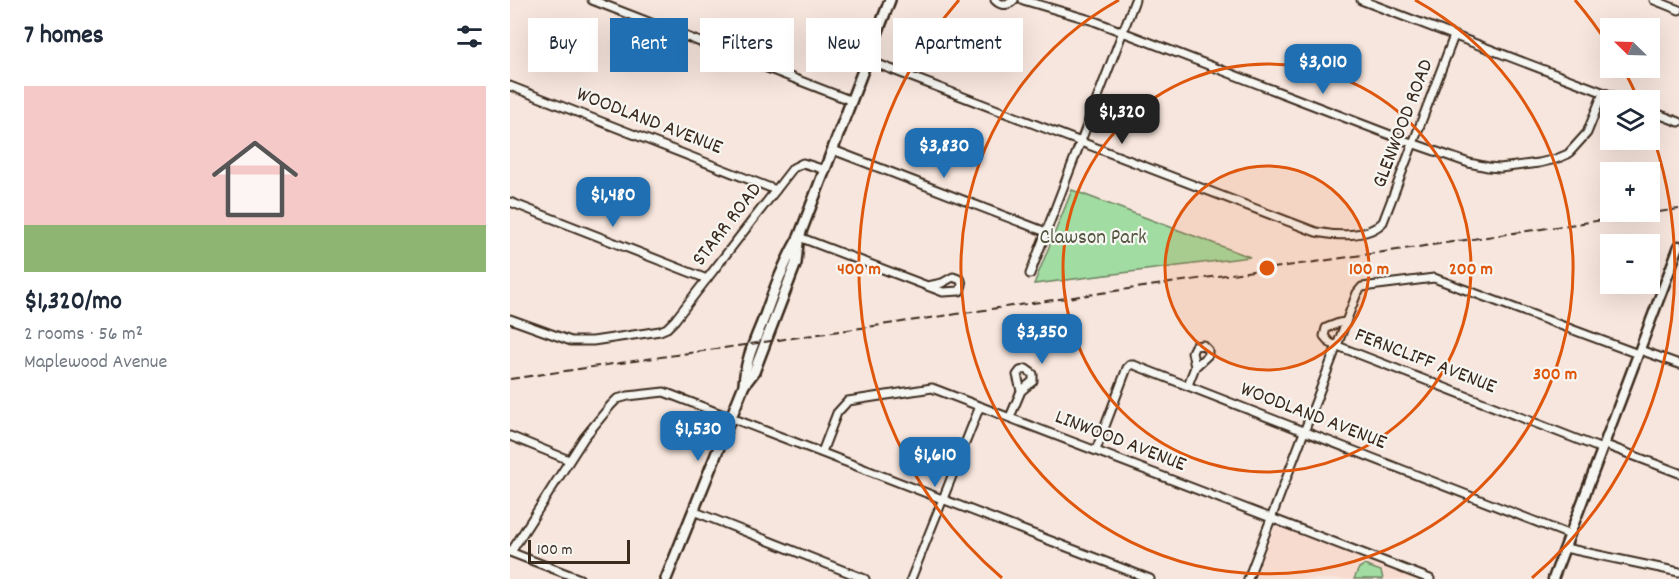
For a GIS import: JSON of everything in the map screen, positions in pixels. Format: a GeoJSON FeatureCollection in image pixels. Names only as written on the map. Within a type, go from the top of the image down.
{"type":"FeatureCollection","features":[{"type":"Feature","properties":{"kind":"main road"},"geometry":{"type":"LineString","coordinates":[[881,23],[890,0]]}},
{"type":"Feature","properties":{"kind":"main road"},"geometry":{"type":"LineString","coordinates":[[666,579],[744,385],[754,372],[796,263],[799,237],[863,72]]}},
{"type":"Feature","properties":{"kind":"street"},"geometry":{"type":"LineString","coordinates":[[592,0],[852,101]]}},
{"type":"Feature","properties":{"kind":"street"},"geometry":{"type":"LineString","coordinates":[[995,0],[1003,5],[1014,0]]}},
{"type":"Feature","properties":{"kind":"street"},"geometry":{"type":"LineString","coordinates":[[1023,0],[1094,21],[1414,143],[1469,163],[1488,167],[1518,166],[1556,159],[1572,151],[1590,126],[1600,101]]}},
{"type":"Feature","properties":{"kind":"street"},"geometry":{"type":"LineString","coordinates":[[1030,274],[1135,0]]}},
{"type":"Feature","properties":{"kind":"street"},"geometry":{"type":"LineString","coordinates":[[1361,0],[1600,92]]}},
{"type":"Feature","properties":{"kind":"street"},"geometry":{"type":"LineString","coordinates":[[1654,0],[1679,10]]}},
{"type":"Feature","properties":{"kind":"street","name":"GLENWOOD ROAD"},"geometry":{"type":"LineString","coordinates":[[1080,142],[1316,232],[1347,235],[1374,230],[1383,222],[1454,36]]}},
{"type":"Feature","properties":{"kind":"street"},"geometry":{"type":"LineString","coordinates":[[881,65],[1080,142]]}},
{"type":"Feature","properties":{"kind":"street","name":"WOODLAND AVENUE"},"geometry":{"type":"LineString","coordinates":[[510,86],[776,190]]}},
{"type":"Feature","properties":{"kind":"street"},"geometry":{"type":"LineString","coordinates":[[1660,115],[1679,122]]}},
{"type":"Feature","properties":{"kind":"street"},"geometry":{"type":"LineString","coordinates":[[833,150],[1046,232]]}},
{"type":"Feature","properties":{"kind":"street","name":"STARR ROAD"},"geometry":{"type":"LineString","coordinates":[[510,319],[571,341],[593,341],[667,328],[793,168],[800,164],[809,164],[825,170]]}},
{"type":"Feature","properties":{"kind":"street"},"geometry":{"type":"LineString","coordinates":[[510,202],[707,279]]}},
{"type":"Feature","properties":{"kind":"street"},"geometry":{"type":"LineString","coordinates":[[799,237],[928,286]]}},
{"type":"Feature","properties":{"kind":"street"},"geometry":{"type":"LineString","coordinates":[[1553,579],[1679,246]]}},
{"type":"Feature","properties":{"kind":"street"},"geometry":{"type":"LineString","coordinates":[[1248,579],[1357,293],[1364,286],[1434,278],[1639,352],[1679,364]]}},
{"type":"Feature","properties":{"kind":"street"},"geometry":{"type":"LineString","coordinates":[[1337,346],[1324,336],[1325,330],[1334,324],[1346,322]]}},
{"type":"Feature","properties":{"kind":"street","name":"FERNCLIFF AVENUE"},"geometry":{"type":"LineString","coordinates":[[1337,346],[1603,447],[1679,473]]}},
{"type":"Feature","properties":{"kind":"street","name":"WOODLAND AVENUE"},"geometry":{"type":"LineString","coordinates":[[1096,450],[1130,365],[1188,385],[1569,535]]}},
{"type":"Feature","properties":{"kind":"street"},"geometry":{"type":"LineString","coordinates":[[1188,385],[1195,367]]}},
{"type":"Feature","properties":{"kind":"street","name":"LINWOOD AVENUE"},"geometry":{"type":"LineString","coordinates":[[822,452],[837,413],[845,402],[930,388],[1430,579]]}},
{"type":"Feature","properties":{"kind":"street"},"geometry":{"type":"LineString","coordinates":[[1010,417],[1020,391]]}},
{"type":"Feature","properties":{"kind":"street"},"geometry":{"type":"LineString","coordinates":[[580,579],[510,552],[584,438],[613,402],[628,396],[664,392],[1150,579]]}},
{"type":"Feature","properties":{"kind":"street"},"geometry":{"type":"LineString","coordinates":[[911,579],[980,406]]}},
{"type":"Feature","properties":{"kind":"street"},"geometry":{"type":"LineString","coordinates":[[510,436],[569,460]]}},
{"type":"Feature","properties":{"kind":"street"},"geometry":{"type":"LineString","coordinates":[[693,511],[865,579]]}},
{"type":"Feature","properties":{"kind":"street"},"geometry":{"type":"LineString","coordinates":[[1565,548],[1679,572]]}},
{"type":"Feature","properties":{"kind":"shaded area"},"geometry":{"type":"Polygon","coordinates":[[[1276,524],[1280,525],[1418,579],[1253,579],[1276,524]]]}},
{"type":"Feature","properties":{"kind":"green space","name":"Clawson Park"},"geometry":{"type":"Polygon","coordinates":[[[1072,190],[1250,257],[1034,284],[1072,190]]]}},
{"type":"Feature","properties":{"kind":"green space"},"geometry":{"type":"Polygon","coordinates":[[[1364,565],[1381,571],[1383,579],[1354,579],[1359,568],[1364,565]]]}},
{"type":"Feature","properties":{"kind":"railway"},"geometry":{"type":"LineString","coordinates":[[510,379],[1679,209]]}}]}
